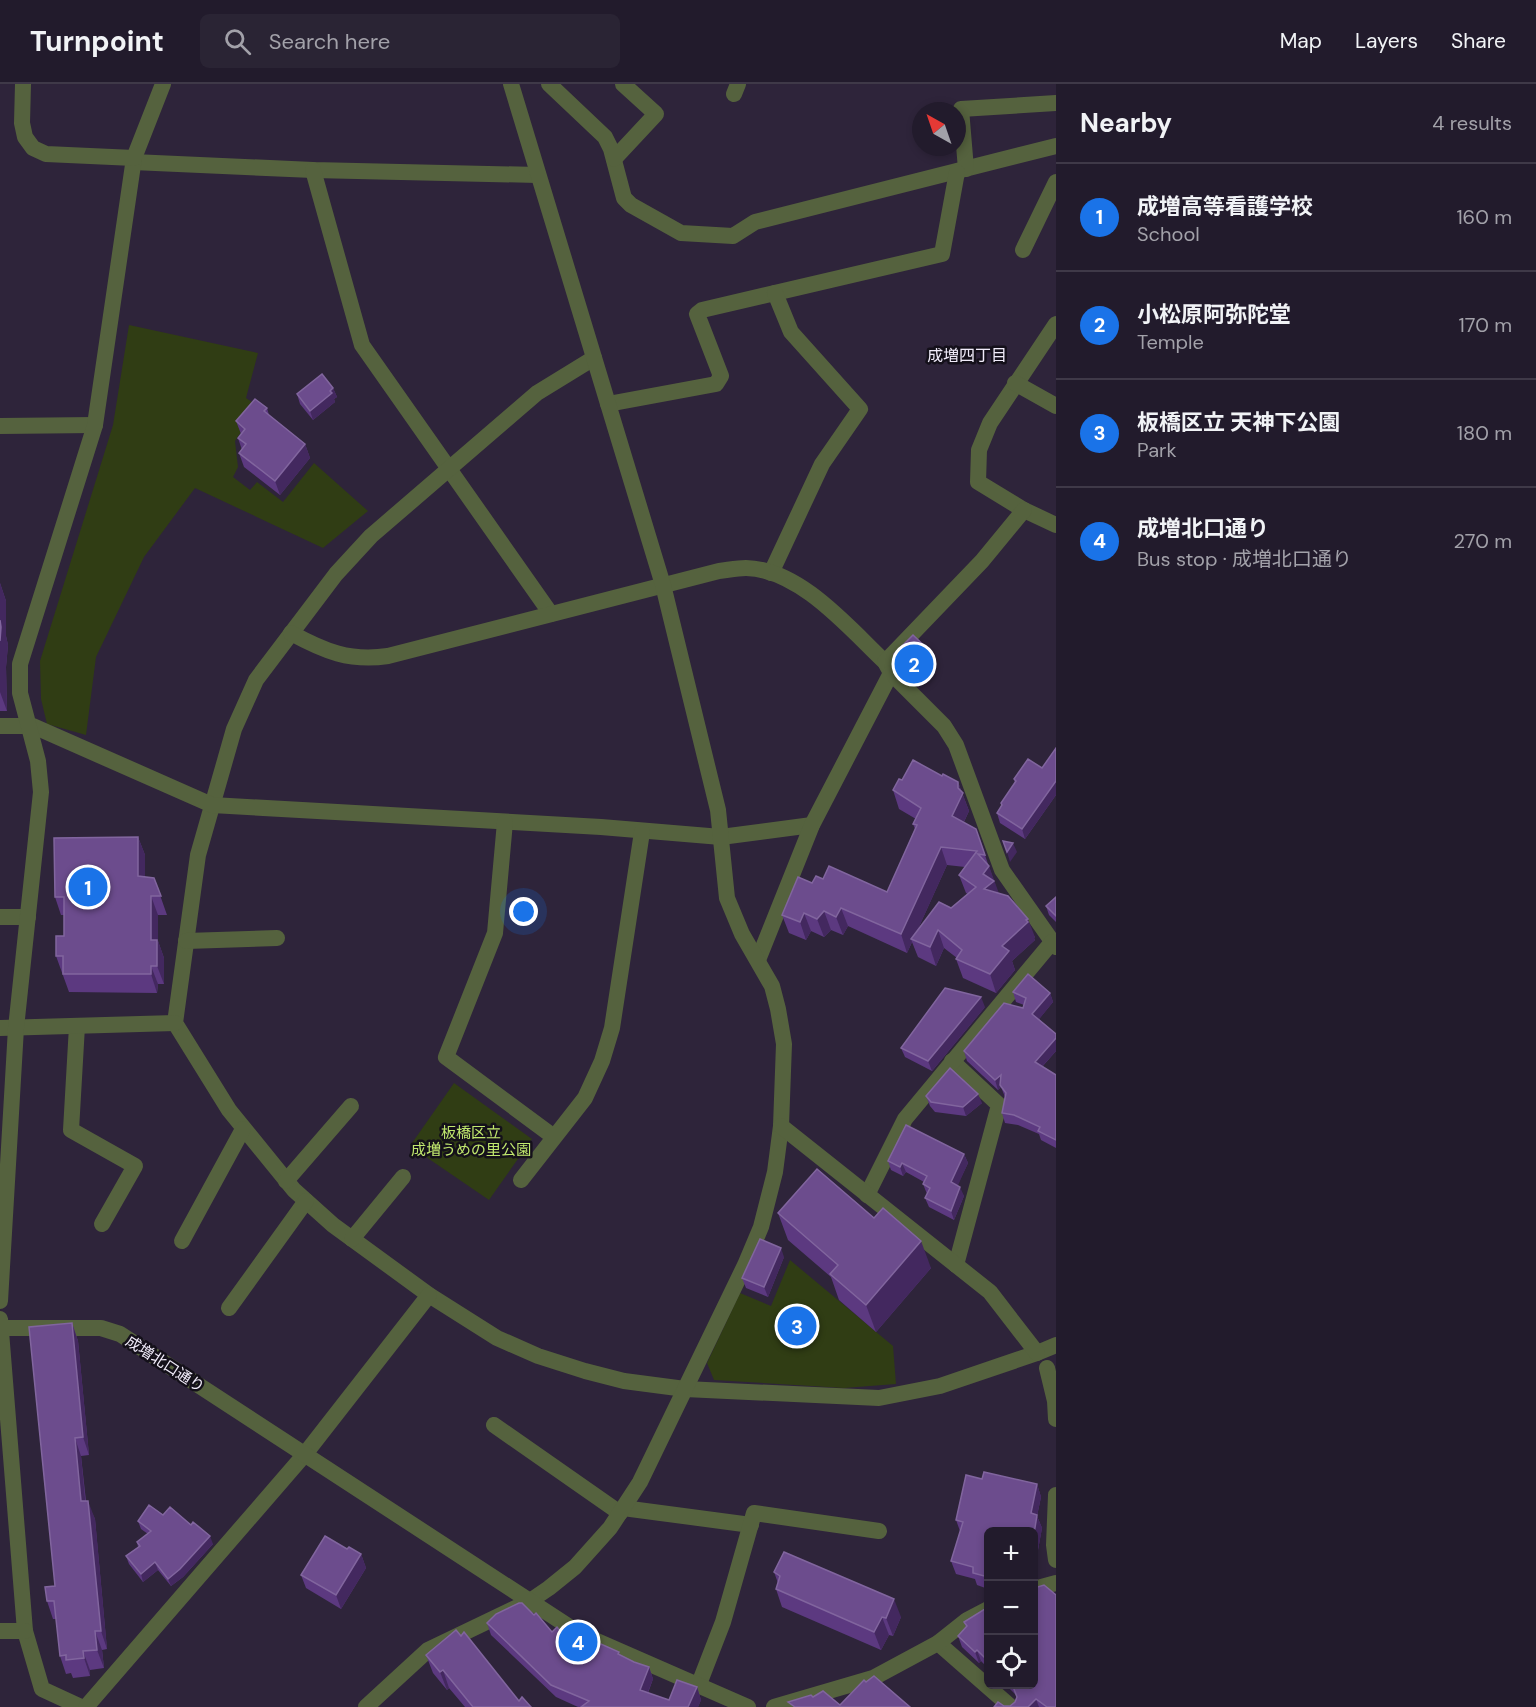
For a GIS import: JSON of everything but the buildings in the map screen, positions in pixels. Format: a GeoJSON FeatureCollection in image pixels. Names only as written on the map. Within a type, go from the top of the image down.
{"type":"FeatureCollection","features":[{"type":"Feature","properties":{"kind":"street"},"geometry":{"type":"LineString","coordinates":[[23,84],[22,123],[25,137],[33,148],[46,154],[313,170],[538,175]]}},
{"type":"Feature","properties":{"kind":"street"},"geometry":{"type":"LineString","coordinates":[[0,1301],[8,1028],[28,917],[41,792],[38,761],[20,693],[20,664],[95,425],[133,160],[163,84]]}},
{"type":"Feature","properties":{"kind":"street"},"geometry":{"type":"LineString","coordinates":[[366,1707],[428,1650],[530,1601],[575,1567],[610,1528],[640,1482],[745,1265],[761,1227],[775,1172],[781,1126],[784,1044],[772,986],[742,934],[727,898],[718,810],[663,585],[511,84]]}},
{"type":"Feature","properties":{"kind":"street"},"geometry":{"type":"LineString","coordinates":[[549,84],[605,137],[614,159],[624,198],[631,205],[681,233],[734,236],[755,222],[962,170],[1054,151]]}},
{"type":"Feature","properties":{"kind":"street"},"geometry":{"type":"LineString","coordinates":[[614,159],[656,114],[623,84]]}},
{"type":"Feature","properties":{"kind":"street"},"geometry":{"type":"LineString","coordinates":[[608,404],[716,384],[721,376],[697,314],[702,310],[942,254],[962,170],[961,110],[1056,102]]}},
{"type":"Feature","properties":{"kind":"street"},"geometry":{"type":"LineString","coordinates":[[313,170],[362,345],[551,614]]}},
{"type":"Feature","properties":{"kind":"street"},"geometry":{"type":"LineString","coordinates":[[1023,250],[1056,182]]}},
{"type":"Feature","properties":{"kind":"street"},"geometry":{"type":"LineString","coordinates":[[771,573],[822,464],[860,409],[791,332],[775,293]]}},
{"type":"Feature","properties":{"kind":"street"},"geometry":{"type":"LineString","coordinates":[[1056,324],[990,423],[979,450],[978,482],[1024,510],[1056,525]]}},
{"type":"Feature","properties":{"kind":"street"},"geometry":{"type":"LineString","coordinates":[[594,358],[537,393],[371,536],[336,574],[256,680],[234,729],[198,855],[175,1023],[219,1095],[243,1129],[286,1181],[306,1201],[352,1239],[429,1295],[497,1338],[537,1356],[624,1381],[685,1389],[879,1398],[940,1386],[1056,1345]]}},
{"type":"Feature","properties":{"kind":"street"},"geometry":{"type":"LineString","coordinates":[[1015,383],[1056,406]]}},
{"type":"Feature","properties":{"kind":"street"},"geometry":{"type":"LineString","coordinates":[[0,426],[95,425]]}},
{"type":"Feature","properties":{"kind":"street"},"geometry":{"type":"LineString","coordinates":[[758,960],[812,825],[888,668],[1024,510]]}},
{"type":"Feature","properties":{"kind":"street"},"geometry":{"type":"LineString","coordinates":[[291,633],[346,657],[367,659],[388,656],[719,571],[748,568],[771,573],[797,584],[825,604],[944,726],[956,745],[1002,870],[1054,944],[952,1061],[905,1119],[867,1195]]}},
{"type":"Feature","properties":{"kind":"street"},"geometry":{"type":"LineString","coordinates":[[0,726],[33,726],[212,805],[721,837],[774,832],[812,825]]}},
{"type":"Feature","properties":{"kind":"street"},"geometry":{"type":"LineString","coordinates":[[505,822],[495,933],[446,1057],[554,1137]]}},
{"type":"Feature","properties":{"kind":"street"},"geometry":{"type":"LineString","coordinates":[[521,1180],[585,1098],[602,1061],[612,1028],[642,832]]}},
{"type":"Feature","properties":{"kind":"street"},"geometry":{"type":"LineString","coordinates":[[0,917],[28,917]]}},
{"type":"Feature","properties":{"kind":"street"},"geometry":{"type":"LineString","coordinates":[[186,941],[277,938]]}},
{"type":"Feature","properties":{"kind":"street"},"geometry":{"type":"LineString","coordinates":[[8,1028],[175,1023]]}},
{"type":"Feature","properties":{"kind":"street"},"geometry":{"type":"LineString","coordinates":[[77,1026],[71,1130],[135,1166],[102,1224]]}},
{"type":"Feature","properties":{"kind":"street"},"geometry":{"type":"LineString","coordinates":[[952,1061],[999,1105],[956,1265]]}},
{"type":"Feature","properties":{"kind":"street"},"geometry":{"type":"LineString","coordinates":[[286,1181],[351,1106]]}},
{"type":"Feature","properties":{"kind":"street"},"geometry":{"type":"LineString","coordinates":[[781,1126],[990,1292],[1051,1375],[1056,1419]]}},
{"type":"Feature","properties":{"kind":"street"},"geometry":{"type":"LineString","coordinates":[[182,1241],[243,1129]]}},
{"type":"Feature","properties":{"kind":"street"},"geometry":{"type":"LineString","coordinates":[[352,1239],[403,1177]]}},
{"type":"Feature","properties":{"kind":"street"},"geometry":{"type":"LineString","coordinates":[[229,1308],[306,1201]]}},
{"type":"Feature","properties":{"kind":"street"},"geometry":{"type":"LineString","coordinates":[[86,1707],[305,1454],[429,1295]]}},
{"type":"Feature","properties":{"kind":"street"},"geometry":{"type":"LineString","coordinates":[[0,1325],[25,1630],[42,1689],[49,1701],[81,1707]]}},
{"type":"Feature","properties":{"kind":"street","name":"成増北口通り"},"geometry":{"type":"LineString","coordinates":[[0,1325],[110,1330],[581,1634],[699,1684],[741,1706]]}},
{"type":"Feature","properties":{"kind":"street"},"geometry":{"type":"LineString","coordinates":[[494,1425],[621,1511],[751,1525]]}},
{"type":"Feature","properties":{"kind":"street"},"geometry":{"type":"LineString","coordinates":[[1056,1495],[1054,1545],[1056,1560]]}},
{"type":"Feature","properties":{"kind":"street"},"geometry":{"type":"LineString","coordinates":[[699,1684],[723,1622],[754,1513],[879,1531]]}},
{"type":"Feature","properties":{"kind":"street"},"geometry":{"type":"LineString","coordinates":[[1038,1588],[1056,1582]]}},
{"type":"Feature","properties":{"kind":"street"},"geometry":{"type":"LineString","coordinates":[[774,1707],[873,1678],[938,1643],[967,1620],[984,1611]]}},
{"type":"Feature","properties":{"kind":"street"},"geometry":{"type":"LineString","coordinates":[[0,1630],[25,1630]]}},
{"type":"Feature","properties":{"kind":"street"},"geometry":{"type":"LineString","coordinates":[[938,1643],[1011,1707]]}},
{"type":"Feature","properties":{"kind":"green space"},"geometry":{"type":"Polygon","coordinates":[[[129,325],[258,353],[246,398],[258,406],[235,441],[238,467],[233,477],[250,490],[257,482],[283,502],[314,463],[368,511],[323,548],[195,488],[144,557],[96,657],[86,735],[47,724],[41,699],[40,661],[113,425],[129,325]]]}},
{"type":"Feature","properties":{"kind":"green space","name":"板橋区立 成増うめの里公園"},"geometry":{"type":"Polygon","coordinates":[[[454,1083],[532,1139],[489,1200],[410,1146],[454,1083]]]}},
{"type":"Feature","properties":{"kind":"green space"},"geometry":{"type":"Polygon","coordinates":[[[790,1260],[893,1346],[896,1384],[844,1388],[714,1380],[707,1363],[740,1293],[771,1306],[790,1260]]]}},
{"type":"Feature","properties":{"kind":"place","name":"小松原阿弥陀堂"},"geometry":{"type":"Point","coordinates":[914,664]}},
{"type":"Feature","properties":{"kind":"place","name":"成増高等看護学校"},"geometry":{"type":"Point","coordinates":[88,887]}},
{"type":"Feature","properties":{"kind":"place","name":"板橋区立 天神下公園"},"geometry":{"type":"Point","coordinates":[797,1326]}},
{"type":"Feature","properties":{"kind":"place","name":"成増北口通り"},"geometry":{"type":"Point","coordinates":[578,1642]}},
{"type":"Feature","properties":{"kind":"district","name":"成増四丁目"},"geometry":{"type":"Point","coordinates":[967,355]}}]}
